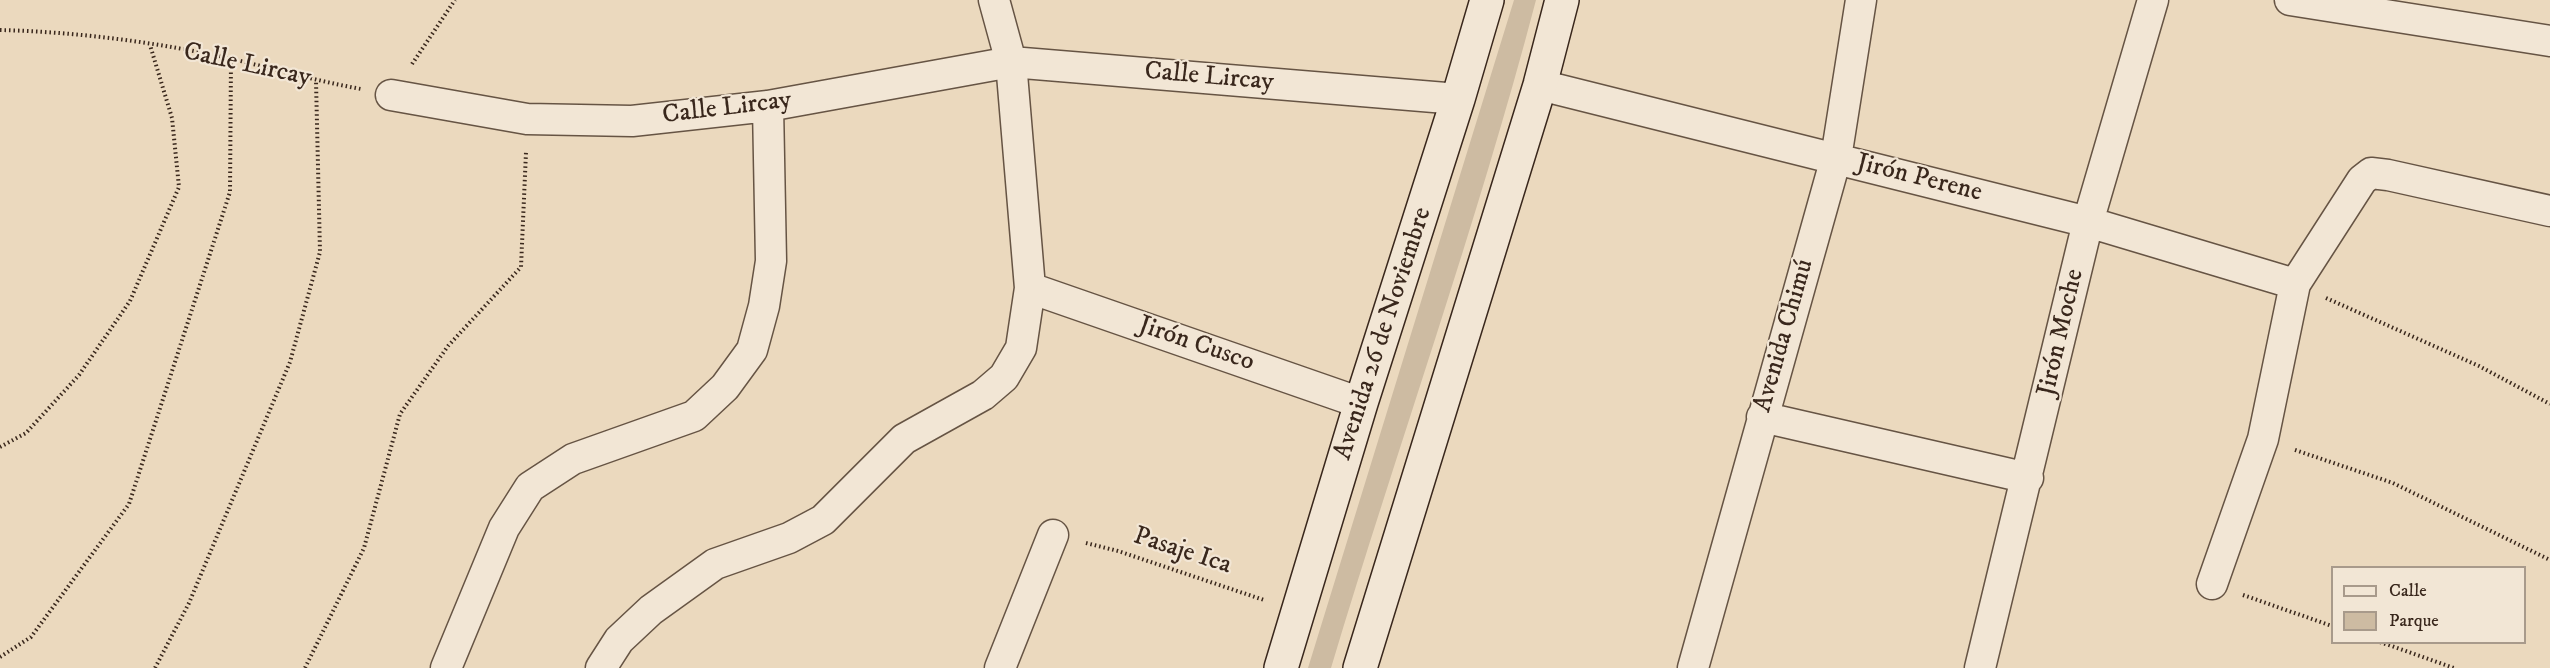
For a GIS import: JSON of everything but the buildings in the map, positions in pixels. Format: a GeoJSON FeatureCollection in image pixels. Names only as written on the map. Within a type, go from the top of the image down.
{"type":"FeatureCollection","features":[{"type":"Feature","properties":{"kind":"main road","name":"Avenida 26 de Noviembre"},"geometry":{"type":"LineString","coordinates":[[1281,668],[1487,0]]}},
{"type":"Feature","properties":{"kind":"main road"},"geometry":{"type":"LineString","coordinates":[[1360,668],[1540,85],[1562,0]]}},
{"type":"Feature","properties":{"kind":"street"},"geometry":{"type":"LineString","coordinates":[[601,668],[620,640],[651,610],[715,564],[789,538],[823,520],[904,439],[983,395],[1005,377],[1021,348],[1030,288],[1011,62],[994,0]]}},
{"type":"Feature","properties":{"kind":"street","name":"Avenida Chimú"},"geometry":{"type":"LineString","coordinates":[[1693,668],[1836,158],[1861,0]]}},
{"type":"Feature","properties":{"kind":"street","name":"Jirón Moche"},"geometry":{"type":"LineString","coordinates":[[1980,668],[2028,478],[2088,222],[2153,0]]}},
{"type":"Feature","properties":{"kind":"street"},"geometry":{"type":"LineString","coordinates":[[2290,0],[2550,40]]}},
{"type":"Feature","properties":{"kind":"street","name":"Calle Lircay"},"geometry":{"type":"LineString","coordinates":[[391,95],[527,118],[632,121],[768,106],[1011,62],[1458,99]]}},
{"type":"Feature","properties":{"kind":"street","name":"Jirón Perene"},"geometry":{"type":"LineString","coordinates":[[1540,85],[2088,222],[2295,284]]}},
{"type":"Feature","properties":{"kind":"street"},"geometry":{"type":"LineString","coordinates":[[446,668],[504,528],[530,487],[573,459],[694,416],[725,387],[752,350],[764,306],[771,261],[768,106]]}},
{"type":"Feature","properties":{"kind":"street"},"geometry":{"type":"LineString","coordinates":[[2212,584],[2263,439],[2295,284],[2362,180],[2371,173],[2388,174],[2550,211]]}},
{"type":"Feature","properties":{"kind":"street","name":"Jirón Cusco"},"geometry":{"type":"LineString","coordinates":[[1030,288],[1361,403]]}},
{"type":"Feature","properties":{"kind":"street"},"geometry":{"type":"LineString","coordinates":[[1762,417],[2028,478]]}},
{"type":"Feature","properties":{"kind":"street"},"geometry":{"type":"LineString","coordinates":[[1000,668],[1053,535]]}},
{"type":"Feature","properties":{"kind":"path"},"geometry":{"type":"LineString","coordinates":[[391,95],[455,0]]}},
{"type":"Feature","properties":{"kind":"path","name":"Calle Lircay"},"geometry":{"type":"LineString","coordinates":[[0,30],[70,32],[150,45],[231,59],[316,81],[391,95]]}},
{"type":"Feature","properties":{"kind":"path"},"geometry":{"type":"LineString","coordinates":[[0,447],[26,433],[79,375],[130,301],[179,187],[172,118],[150,45]]}},
{"type":"Feature","properties":{"kind":"path"},"geometry":{"type":"LineString","coordinates":[[0,657],[31,637],[129,504],[230,192],[231,59]]}},
{"type":"Feature","properties":{"kind":"path"},"geometry":{"type":"LineString","coordinates":[[155,668],[189,603],[290,362],[320,252],[316,81]]}},
{"type":"Feature","properties":{"kind":"path"},"geometry":{"type":"LineString","coordinates":[[305,668],[364,548],[400,414],[448,346],[521,267],[527,118]]}},
{"type":"Feature","properties":{"kind":"path"},"geometry":{"type":"LineString","coordinates":[[2295,284],[2479,366],[2550,404]]}},
{"type":"Feature","properties":{"kind":"path"},"geometry":{"type":"LineString","coordinates":[[2263,439],[2393,483],[2550,560]]}},
{"type":"Feature","properties":{"kind":"path","name":"Pasaje Ica"},"geometry":{"type":"LineString","coordinates":[[1053,535],[1118,551],[1298,611]]}},
{"type":"Feature","properties":{"kind":"path"},"geometry":{"type":"LineString","coordinates":[[2212,584],[2331,626]]}},
{"type":"Feature","properties":{"kind":"path"},"geometry":{"type":"LineString","coordinates":[[2386,644],[2454,668]]}},
{"type":"Feature","properties":{"kind":"green space"},"geometry":{"type":"Polygon","coordinates":[[[1514,0],[1536,0],[1463,251],[1331,668],[1308,668],[1514,0]]]}}]}
